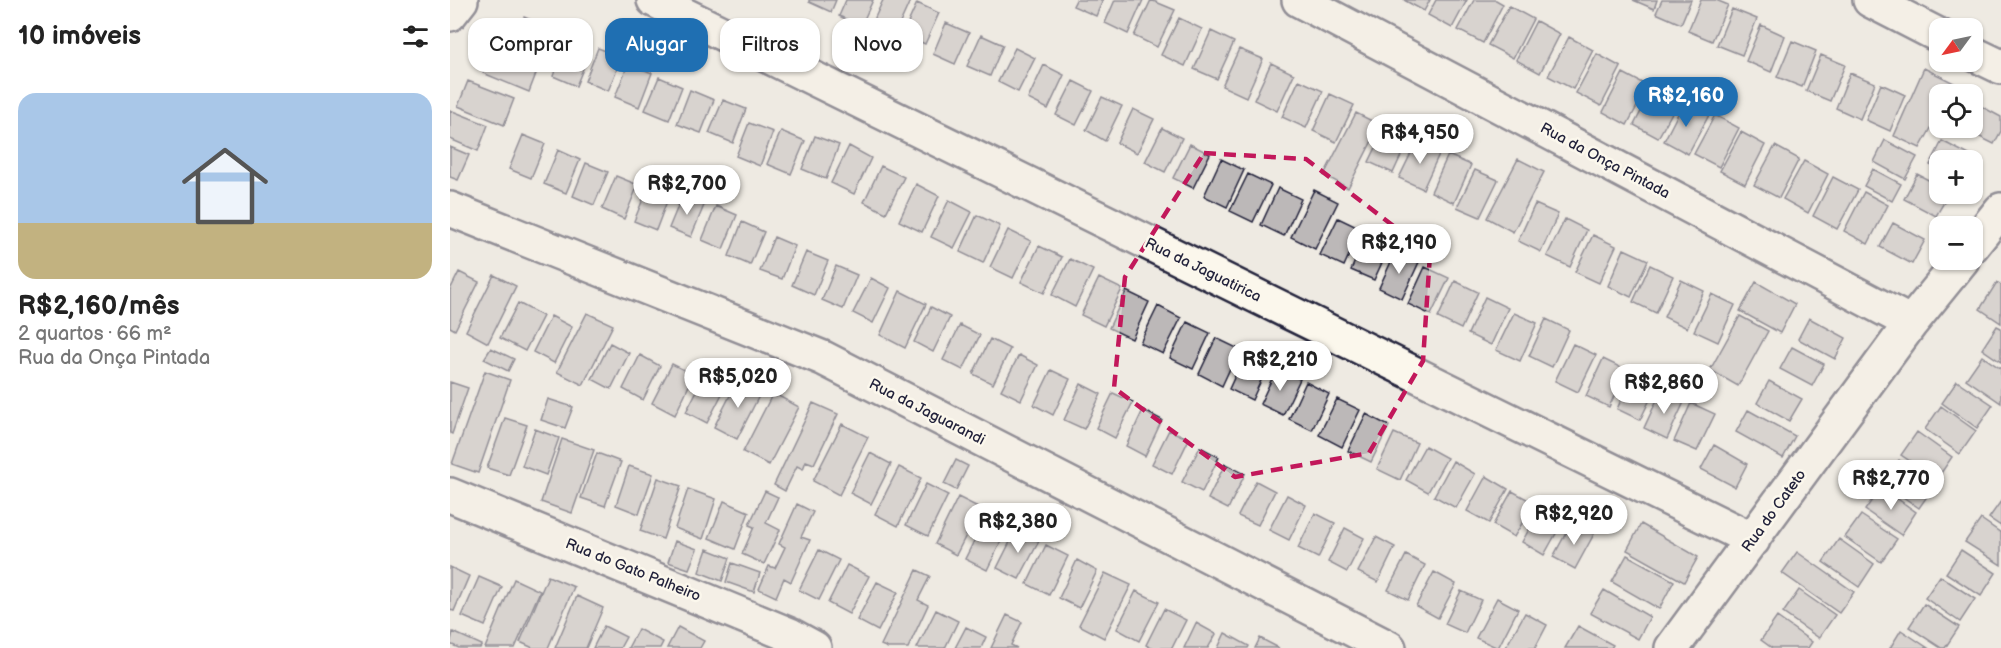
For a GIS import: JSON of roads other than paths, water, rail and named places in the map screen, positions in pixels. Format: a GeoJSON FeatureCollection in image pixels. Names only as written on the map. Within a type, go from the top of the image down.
{"type":"FeatureCollection","features":[{"type":"Feature","properties":{"kind":"street"},"geometry":{"type":"LineString","coordinates":[[450,15],[461,0]]}},
{"type":"Feature","properties":{"kind":"street","name":"Rua da Jaguatirica"},"geometry":{"type":"LineString","coordinates":[[654,0],[1753,540]]}},
{"type":"Feature","properties":{"kind":"street","name":"Rua da Onça Pintada"},"geometry":{"type":"LineString","coordinates":[[1299,0],[1911,323]]}},
{"type":"Feature","properties":{"kind":"street"},"geometry":{"type":"LineString","coordinates":[[1870,0],[1929,30]]}},
{"type":"Feature","properties":{"kind":"street"},"geometry":{"type":"LineString","coordinates":[[1983,58],[2001,67]]}},
{"type":"Feature","properties":{"kind":"street","name":"Rua da Jaguarandi"},"geometry":{"type":"LineString","coordinates":[[450,209],[823,358],[1389,648]]}},
{"type":"Feature","properties":{"kind":"street"},"geometry":{"type":"LineString","coordinates":[[1983,232],[2001,210]]}},
{"type":"Feature","properties":{"kind":"street","name":"Rua do Cateto"},"geometry":{"type":"LineString","coordinates":[[1672,648],[1911,323],[1954,270]]}},
{"type":"Feature","properties":{"kind":"street","name":"Rua do Gato Palheiro"},"geometry":{"type":"LineString","coordinates":[[450,495],[790,635],[814,648]]}}]}
